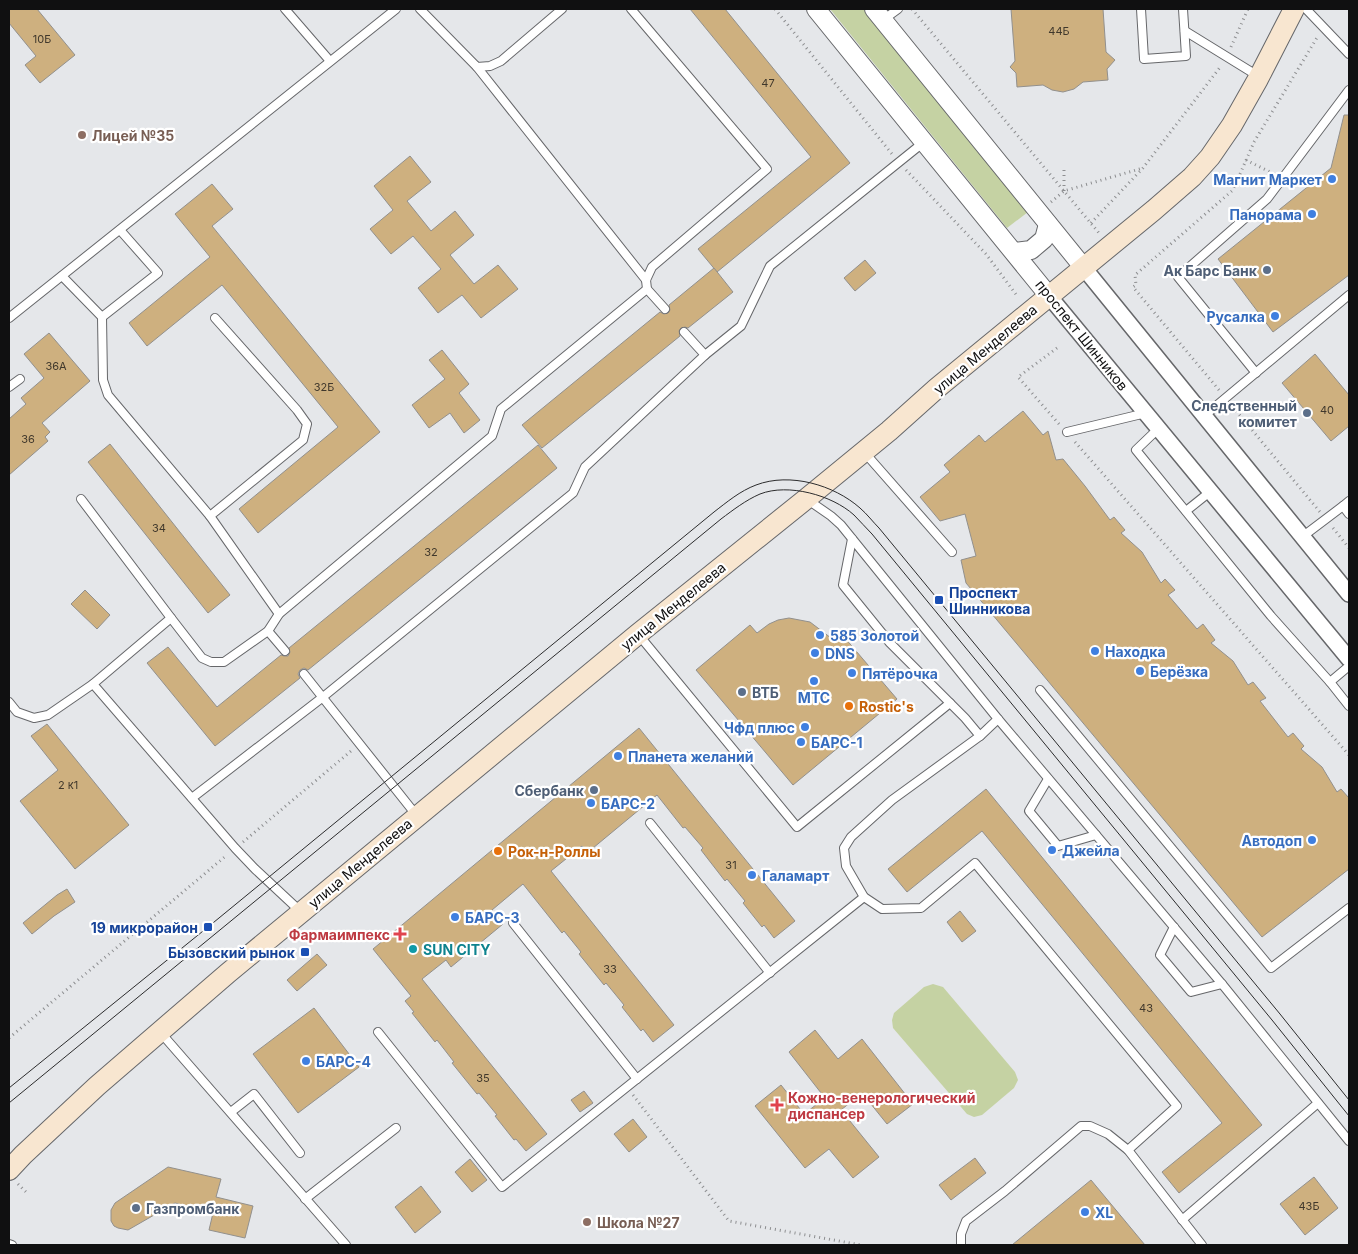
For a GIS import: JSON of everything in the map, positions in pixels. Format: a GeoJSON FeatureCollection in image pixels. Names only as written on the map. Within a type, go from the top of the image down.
{"type":"FeatureCollection","features":[{"type":"Feature","properties":{"kind":"main road","name":"улица Менделеева"},"geometry":{"type":"LineString","coordinates":[[9,1170],[97,1086],[159,1031],[638,634],[806,499],[1192,177],[1210,157],[1232,125],[1294,9]]}},
{"type":"Feature","properties":{"kind":"street","name":"проспект Шинников"},"geometry":{"type":"LineString","coordinates":[[816,9],[1049,296],[1349,659]]}},
{"type":"Feature","properties":{"kind":"street"},"geometry":{"type":"LineString","coordinates":[[878,14],[1349,594]]}},
{"type":"Feature","properties":{"kind":"street"},"geometry":{"type":"LineString","coordinates":[[1014,252],[1031,250],[1044,239],[1048,224]]}},
{"type":"Feature","properties":{"kind":"lane"},"geometry":{"type":"LineString","coordinates":[[285,9],[330,61]]}},
{"type":"Feature","properties":{"kind":"lane"},"geometry":{"type":"LineString","coordinates":[[9,318],[396,9]]}},
{"type":"Feature","properties":{"kind":"lane"},"geometry":{"type":"LineString","coordinates":[[420,9],[477,67],[646,280]]}},
{"type":"Feature","properties":{"kind":"lane"},"geometry":{"type":"LineString","coordinates":[[477,67],[490,66],[501,61],[562,9]]}},
{"type":"Feature","properties":{"kind":"lane"},"geometry":{"type":"LineString","coordinates":[[631,9],[767,169],[652,267],[646,280],[647,289],[665,309]]}},
{"type":"Feature","properties":{"kind":"lane"},"geometry":{"type":"LineString","coordinates":[[878,14],[898,9]]}},
{"type":"Feature","properties":{"kind":"lane"},"geometry":{"type":"LineString","coordinates":[[1140,9],[1144,59],[1186,56],[1183,9]]}},
{"type":"Feature","properties":{"kind":"lane"},"geometry":{"type":"LineString","coordinates":[[1306,9],[1349,54]]}},
{"type":"Feature","properties":{"kind":"lane"},"geometry":{"type":"LineString","coordinates":[[1185,31],[1259,76]]}},
{"type":"Feature","properties":{"kind":"lane"},"geometry":{"type":"LineString","coordinates":[[1256,373],[1178,277],[1267,199],[1349,90]]}},
{"type":"Feature","properties":{"kind":"lane"},"geometry":{"type":"LineString","coordinates":[[192,798],[323,697],[573,493],[585,467],[705,355],[741,326],[770,266],[924,142]]}},
{"type":"Feature","properties":{"kind":"lane"},"geometry":{"type":"LineString","coordinates":[[102,317],[158,273],[120,230]]}},
{"type":"Feature","properties":{"kind":"lane"},"geometry":{"type":"LineString","coordinates":[[62,276],[102,317],[103,380],[108,395],[210,516],[279,614]]}},
{"type":"Feature","properties":{"kind":"lane"},"geometry":{"type":"LineString","coordinates":[[81,499],[202,658],[211,662],[224,662],[268,631],[279,614],[492,436],[501,409],[647,289]]}},
{"type":"Feature","properties":{"kind":"lane"},"geometry":{"type":"LineString","coordinates":[[1204,416],[1349,296]]}},
{"type":"Feature","properties":{"kind":"lane"},"geometry":{"type":"LineString","coordinates":[[210,516],[303,440],[307,424],[297,410],[215,318]]}},
{"type":"Feature","properties":{"kind":"lane"},"geometry":{"type":"LineString","coordinates":[[684,332],[705,355]]}},
{"type":"Feature","properties":{"kind":"lane"},"geometry":{"type":"LineString","coordinates":[[9,387],[20,379]]}},
{"type":"Feature","properties":{"kind":"lane"},"geometry":{"type":"LineString","coordinates":[[1066,432],[1146,413]]}},
{"type":"Feature","properties":{"kind":"lane"},"geometry":{"type":"LineString","coordinates":[[1159,428],[1136,450],[1271,616],[1349,706]]}},
{"type":"Feature","properties":{"kind":"lane"},"geometry":{"type":"LineString","coordinates":[[864,451],[952,552]]}},
{"type":"Feature","properties":{"kind":"lane"},"geometry":{"type":"LineString","coordinates":[[1186,511],[1211,491]]}},
{"type":"Feature","properties":{"kind":"lane"},"geometry":{"type":"LineString","coordinates":[[806,499],[832,516],[841,525],[998,719],[1222,984],[1349,1141]]}},
{"type":"Feature","properties":{"kind":"lane"},"geometry":{"type":"LineString","coordinates":[[1302,537],[1346,504],[1349,514]]}},
{"type":"Feature","properties":{"kind":"lane"},"geometry":{"type":"LineString","coordinates":[[852,539],[843,585],[890,643],[965,718],[980,736]]}},
{"type":"Feature","properties":{"kind":"lane"},"geometry":{"type":"LineString","coordinates":[[9,702],[17,712],[34,718],[48,715],[93,684],[170,618]]}},
{"type":"Feature","properties":{"kind":"lane"},"geometry":{"type":"LineString","coordinates":[[268,631],[285,651]]}},
{"type":"Feature","properties":{"kind":"lane"},"geometry":{"type":"LineString","coordinates":[[638,634],[797,827],[950,703]]}},
{"type":"Feature","properties":{"kind":"lane"},"geometry":{"type":"LineString","coordinates":[[1330,682],[1349,666]]}},
{"type":"Feature","properties":{"kind":"lane"},"geometry":{"type":"LineString","coordinates":[[304,674],[417,816]]}},
{"type":"Feature","properties":{"kind":"lane"},"geometry":{"type":"LineString","coordinates":[[93,684],[235,848],[301,912]]}},
{"type":"Feature","properties":{"kind":"lane"},"geometry":{"type":"LineString","coordinates":[[1040,690],[1271,968],[1349,908]]}},
{"type":"Feature","properties":{"kind":"lane"},"geometry":{"type":"LineString","coordinates":[[998,719],[980,736],[892,800],[851,837],[844,848],[846,866],[864,897],[882,909],[921,908],[975,863],[1177,1106],[1128,1150]]}},
{"type":"Feature","properties":{"kind":"lane"},"geometry":{"type":"LineString","coordinates":[[1048,779],[1029,811],[1058,846],[1096,835]]}},
{"type":"Feature","properties":{"kind":"lane"},"geometry":{"type":"LineString","coordinates":[[650,822],[770,973]]}},
{"type":"Feature","properties":{"kind":"lane"},"geometry":{"type":"LineString","coordinates":[[378,1032],[502,1187],[864,897]]}},
{"type":"Feature","properties":{"kind":"lane"},"geometry":{"type":"LineString","coordinates":[[513,923],[637,1079]]}},
{"type":"Feature","properties":{"kind":"lane"},"geometry":{"type":"LineString","coordinates":[[1174,927],[1160,955],[1190,992],[1222,984]]}},
{"type":"Feature","properties":{"kind":"lane"},"geometry":{"type":"LineString","coordinates":[[159,1031],[306,1198],[342,1244]]}},
{"type":"Feature","properties":{"kind":"lane"},"geometry":{"type":"LineString","coordinates":[[231,1112],[254,1094],[300,1153]]}},
{"type":"Feature","properties":{"kind":"lane"},"geometry":{"type":"LineString","coordinates":[[1182,1220],[1318,1103]]}},
{"type":"Feature","properties":{"kind":"lane"},"geometry":{"type":"LineString","coordinates":[[961,1245],[961,1234],[966,1221],[1005,1191],[1082,1126],[1090,1126],[1108,1134],[1128,1150],[1202,1245]]}},
{"type":"Feature","properties":{"kind":"lane"},"geometry":{"type":"LineString","coordinates":[[306,1198],[396,1128]]}},
{"type":"Feature","properties":{"kind":"path"},"geometry":{"type":"LineString","coordinates":[[775,9],[899,162],[986,254],[1018,297]]}},
{"type":"Feature","properties":{"kind":"path"},"geometry":{"type":"LineString","coordinates":[[912,9],[1100,234]]}},
{"type":"Feature","properties":{"kind":"path"},"geometry":{"type":"LineString","coordinates":[[1091,223],[1144,168],[1223,64],[1248,9]]}},
{"type":"Feature","properties":{"kind":"path"},"geometry":{"type":"LineString","coordinates":[[1324,27],[1254,142],[1233,190],[1135,275],[1136,285],[1133,287],[1349,548]]}},
{"type":"Feature","properties":{"kind":"path"},"geometry":{"type":"LineString","coordinates":[[1047,205],[1064,192],[1144,168]]}},
{"type":"Feature","properties":{"kind":"path"},"geometry":{"type":"LineString","coordinates":[[1064,169],[1064,192]]}},
{"type":"Feature","properties":{"kind":"path"},"geometry":{"type":"LineString","coordinates":[[1057,348],[1018,377],[1349,755]]}},
{"type":"Feature","properties":{"kind":"path"},"geometry":{"type":"LineString","coordinates":[[9,1038],[359,744]]}},
{"type":"Feature","properties":{"kind":"path"},"geometry":{"type":"LineString","coordinates":[[627,1087],[729,1221],[861,1245]]}},
{"type":"Feature","properties":{"kind":"green space"},"geometry":{"type":"Polygon","coordinates":[[[830,9],[865,9],[1028,212],[1007,228],[830,9]]]}},
{"type":"Feature","properties":{"kind":"green space"},"geometry":{"type":"Polygon","coordinates":[[[933,984],[943,987],[1015,1072],[1018,1080],[1014,1088],[982,1115],[974,1117],[967,1114],[893,1028],[892,1020],[894,1013],[924,987],[933,984]]]}},
{"type":"Feature","properties":{"kind":"building"},"geometry":{"type":"Polygon","coordinates":[[[9,9],[37,9],[75,55],[40,83],[25,65],[36,56],[9,23],[9,9]]]}},
{"type":"Feature","properties":{"kind":"building"},"geometry":{"type":"Polygon","coordinates":[[[690,9],[725,9],[850,163],[717,272],[698,249],[811,157],[690,9]]]}},
{"type":"Feature","properties":{"kind":"building"},"geometry":{"type":"Polygon","coordinates":[[[1011,9],[1103,9],[1106,52],[1115,60],[1107,69],[1108,80],[1083,82],[1074,89],[1063,92],[1052,90],[1043,85],[1017,87],[1016,73],[1010,67],[1015,61],[1011,9]]]}},
{"type":"Feature","properties":{"kind":"building","name":"Панорама"},"geometry":{"type":"Polygon","coordinates":[[[1344,115],[1349,115],[1349,275],[1273,332],[1218,259],[1331,168],[1344,115]]]}},
{"type":"Feature","properties":{"kind":"building"},"geometry":{"type":"Polygon","coordinates":[[[410,156],[431,182],[407,201],[431,231],[455,211],[474,235],[450,255],[474,284],[498,265],[518,289],[481,318],[462,295],[438,313],[418,288],[441,269],[413,236],[391,254],[370,229],[393,210],[374,186],[410,156]]]}},
{"type":"Feature","properties":{"kind":"building"},"geometry":{"type":"Polygon","coordinates":[[[212,184],[233,209],[212,226],[380,432],[258,533],[239,509],[338,427],[222,285],[147,346],[129,323],[210,257],[175,214],[212,184]]]}},
{"type":"Feature","properties":{"kind":"building"},"geometry":{"type":"Polygon","coordinates":[[[865,260],[876,273],[855,291],[844,278],[865,260]]]}},
{"type":"Feature","properties":{"kind":"building"},"geometry":{"type":"Polygon","coordinates":[[[714,268],[733,292],[688,328],[681,328],[679,331],[680,336],[542,448],[522,425],[660,312],[668,313],[670,310],[669,305],[714,268]]]}},
{"type":"Feature","properties":{"kind":"building"},"geometry":{"type":"Polygon","coordinates":[[[49,333],[90,381],[42,423],[50,432],[45,437],[48,441],[9,475],[9,419],[26,404],[21,398],[44,378],[24,354],[49,333]]]}},
{"type":"Feature","properties":{"kind":"building"},"geometry":{"type":"Polygon","coordinates":[[[442,350],[469,384],[459,393],[480,420],[464,433],[450,413],[429,428],[412,405],[445,379],[429,360],[442,350]]]}},
{"type":"Feature","properties":{"kind":"building"},"geometry":{"type":"Polygon","coordinates":[[[1315,354],[1349,395],[1349,426],[1331,441],[1282,383],[1315,354]]]}},
{"type":"Feature","properties":{"kind":"building","name":"Берёзка"},"geometry":{"type":"Polygon","coordinates":[[[1023,411],[1043,435],[1048,431],[1056,460],[1063,459],[1110,520],[1114,517],[1125,530],[1121,533],[1142,552],[1161,583],[1165,579],[1175,590],[1168,595],[1197,629],[1203,624],[1215,640],[1211,643],[1233,661],[1248,685],[1253,682],[1266,698],[1260,701],[1288,737],[1293,733],[1304,746],[1301,749],[1322,767],[1337,792],[1341,789],[1349,798],[1349,869],[1262,937],[966,583],[961,560],[976,556],[965,514],[940,521],[920,497],[950,472],[944,465],[979,435],[985,442],[1023,411]]]}},
{"type":"Feature","properties":{"kind":"building"},"geometry":{"type":"Polygon","coordinates":[[[110,444],[230,595],[208,613],[88,462],[110,444]]]}},
{"type":"Feature","properties":{"kind":"building"},"geometry":{"type":"Polygon","coordinates":[[[538,445],[557,468],[308,670],[304,668],[300,670],[298,674],[300,678],[215,746],[147,663],[168,647],[217,707],[281,655],[288,656],[289,648],[538,445]]]}},
{"type":"Feature","properties":{"kind":"building"},"geometry":{"type":"Polygon","coordinates":[[[85,590],[110,615],[97,629],[71,604],[85,590]]]}},
{"type":"Feature","properties":{"kind":"building","name":"БАРС-1"},"geometry":{"type":"Polygon","coordinates":[[[789,618],[810,622],[831,638],[839,631],[897,699],[793,785],[696,670],[750,625],[757,633],[769,624],[789,618]]]}},
{"type":"Feature","properties":{"kind":"building"},"geometry":{"type":"Polygon","coordinates":[[[47,724],[129,825],[75,869],[20,801],[58,770],[31,736],[47,724]]]}},
{"type":"Feature","properties":{"kind":"building"},"geometry":{"type":"Polygon","coordinates":[[[639,728],[795,921],[774,938],[764,925],[762,927],[743,903],[745,901],[727,879],[725,881],[701,850],[703,848],[685,827],[683,828],[657,795],[587,853],[582,846],[551,871],[674,1025],[653,1042],[643,1029],[641,1031],[622,1007],[624,1005],[606,983],[604,985],[579,954],[581,952],[564,931],[562,933],[523,884],[492,910],[503,924],[451,967],[446,960],[422,979],[547,1134],[526,1151],[516,1139],[514,1140],[495,1116],[497,1115],[452,1063],[454,1062],[437,1040],[435,1042],[412,1013],[414,1012],[405,1001],[411,996],[373,949],[639,728]]]}},
{"type":"Feature","properties":{"kind":"building"},"geometry":{"type":"Polygon","coordinates":[[[986,789],[1262,1125],[1179,1193],[1162,1172],[1222,1123],[982,831],[907,892],[888,869],[986,789]]]}},
{"type":"Feature","properties":{"kind":"building"},"geometry":{"type":"Polygon","coordinates":[[[67,889],[75,902],[32,934],[23,923],[67,889]]]}},
{"type":"Feature","properties":{"kind":"building"},"geometry":{"type":"Polygon","coordinates":[[[960,911],[976,931],[962,942],[947,922],[960,911]]]}},
{"type":"Feature","properties":{"kind":"building"},"geometry":{"type":"Polygon","coordinates":[[[317,954],[327,965],[297,991],[287,980],[317,954]]]}},
{"type":"Feature","properties":{"kind":"building","name":"БАРС-4"},"geometry":{"type":"Polygon","coordinates":[[[314,1008],[359,1067],[298,1113],[253,1054],[314,1008]]]}},
{"type":"Feature","properties":{"kind":"building","name":"Кожно-венерологический диспансер"},"geometry":{"type":"Polygon","coordinates":[[[815,1030],[838,1059],[862,1039],[913,1104],[887,1124],[862,1093],[841,1110],[879,1157],[853,1178],[829,1149],[805,1168],[755,1106],[781,1085],[804,1114],[825,1098],[789,1052],[815,1030]]]}},
{"type":"Feature","properties":{"kind":"building"},"geometry":{"type":"Polygon","coordinates":[[[584,1091],[593,1103],[580,1112],[571,1100],[584,1091]]]}},
{"type":"Feature","properties":{"kind":"building"},"geometry":{"type":"Polygon","coordinates":[[[633,1119],[647,1137],[629,1152],[614,1134],[633,1119]]]}},
{"type":"Feature","properties":{"kind":"building"},"geometry":{"type":"Polygon","coordinates":[[[975,1158],[986,1173],[951,1200],[939,1185],[975,1158]]]}},
{"type":"Feature","properties":{"kind":"building"},"geometry":{"type":"Polygon","coordinates":[[[470,1159],[487,1180],[472,1192],[455,1172],[470,1159]]]}},
{"type":"Feature","properties":{"kind":"building"},"geometry":{"type":"Polygon","coordinates":[[[168,1167],[221,1179],[216,1197],[253,1206],[245,1238],[209,1230],[213,1213],[175,1203],[128,1230],[114,1226],[111,1221],[111,1210],[115,1203],[168,1167]]]}},
{"type":"Feature","properties":{"kind":"building"},"geometry":{"type":"Polygon","coordinates":[[[1314,1177],[1338,1208],[1305,1235],[1280,1204],[1314,1177]]]}},
{"type":"Feature","properties":{"kind":"building","name":"XL"},"geometry":{"type":"Polygon","coordinates":[[[1091,1180],[1145,1245],[1012,1245],[1091,1180]]]}},
{"type":"Feature","properties":{"kind":"building"},"geometry":{"type":"Polygon","coordinates":[[[421,1186],[441,1212],[415,1233],[395,1207],[421,1186]]]}},
{"type":"Feature","properties":{"kind":"tram line"},"geometry":{"type":"LineString","coordinates":[[9,1088],[714,512],[750,487],[769,481],[797,480],[825,487],[838,493],[868,515],[1349,1100]]}},
{"type":"Feature","properties":{"kind":"tram line"},"geometry":{"type":"LineString","coordinates":[[9,1103],[721,519],[755,496],[771,491],[783,490],[809,493],[834,502],[854,515],[872,534],[1349,1116]]}},
{"type":"Feature","properties":{"kind":"place","name":"Лицей №35"},"geometry":{"type":"Point","coordinates":[82,135]}},
{"type":"Feature","properties":{"kind":"place","name":"Магнит Маркет"},"geometry":{"type":"Point","coordinates":[1332,179]}},
{"type":"Feature","properties":{"kind":"place","name":"Панорама"},"geometry":{"type":"Point","coordinates":[1312,214]}},
{"type":"Feature","properties":{"kind":"place","name":"Ак Барс Банк"},"geometry":{"type":"Point","coordinates":[1267,270]}},
{"type":"Feature","properties":{"kind":"place","name":"Русалка"},"geometry":{"type":"Point","coordinates":[1275,316]}},
{"type":"Feature","properties":{"kind":"place","name":"Следственный комитет"},"geometry":{"type":"Point","coordinates":[1307,413]}},
{"type":"Feature","properties":{"kind":"place","name":"Проспект Шинникова"},"geometry":{"type":"Point","coordinates":[939,600]}},
{"type":"Feature","properties":{"kind":"place","name":"585 Золотой"},"geometry":{"type":"Point","coordinates":[820,635]}},
{"type":"Feature","properties":{"kind":"place","name":"Находка"},"geometry":{"type":"Point","coordinates":[1095,651]}},
{"type":"Feature","properties":{"kind":"place","name":"DNS"},"geometry":{"type":"Point","coordinates":[815,653]}},
{"type":"Feature","properties":{"kind":"place","name":"Берёзка"},"geometry":{"type":"Point","coordinates":[1140,671]}},
{"type":"Feature","properties":{"kind":"place","name":"Пятёрочка"},"geometry":{"type":"Point","coordinates":[852,673]}},
{"type":"Feature","properties":{"kind":"place","name":"МТС"},"geometry":{"type":"Point","coordinates":[814,681]}},
{"type":"Feature","properties":{"kind":"place","name":"ВТБ"},"geometry":{"type":"Point","coordinates":[742,692]}},
{"type":"Feature","properties":{"kind":"place","name":"Rostic's"},"geometry":{"type":"Point","coordinates":[849,706]}},
{"type":"Feature","properties":{"kind":"place","name":"Чфд плюс"},"geometry":{"type":"Point","coordinates":[805,727]}},
{"type":"Feature","properties":{"kind":"place","name":"БАРС-1"},"geometry":{"type":"Point","coordinates":[801,742]}},
{"type":"Feature","properties":{"kind":"place","name":"Планета желаний"},"geometry":{"type":"Point","coordinates":[618,756]}},
{"type":"Feature","properties":{"kind":"place","name":"Сбербанк"},"geometry":{"type":"Point","coordinates":[594,790]}},
{"type":"Feature","properties":{"kind":"place","name":"БАРС-2"},"geometry":{"type":"Point","coordinates":[591,803]}},
{"type":"Feature","properties":{"kind":"place","name":"Автодоп"},"geometry":{"type":"Point","coordinates":[1312,840]}},
{"type":"Feature","properties":{"kind":"place","name":"Джейла"},"geometry":{"type":"Point","coordinates":[1052,850]}},
{"type":"Feature","properties":{"kind":"place","name":"Рок-н-Роллы"},"geometry":{"type":"Point","coordinates":[498,851]}},
{"type":"Feature","properties":{"kind":"place","name":"Галамарт"},"geometry":{"type":"Point","coordinates":[752,875]}},
{"type":"Feature","properties":{"kind":"place","name":"БАРС-3"},"geometry":{"type":"Point","coordinates":[455,917]}},
{"type":"Feature","properties":{"kind":"place","name":"19 микрорайон"},"geometry":{"type":"Point","coordinates":[208,927]}},
{"type":"Feature","properties":{"kind":"place","name":"Фармаимпекс"},"geometry":{"type":"Point","coordinates":[400,934]}},
{"type":"Feature","properties":{"kind":"place","name":"SUN CITY"},"geometry":{"type":"Point","coordinates":[413,949]}},
{"type":"Feature","properties":{"kind":"place","name":"Бызовский рынок"},"geometry":{"type":"Point","coordinates":[305,952]}},
{"type":"Feature","properties":{"kind":"place","name":"БАРС-4"},"geometry":{"type":"Point","coordinates":[306,1061]}},
{"type":"Feature","properties":{"kind":"place","name":"Кожно-венерологический диспансер"},"geometry":{"type":"Point","coordinates":[777,1105]}},
{"type":"Feature","properties":{"kind":"place","name":"Газпромбанк"},"geometry":{"type":"Point","coordinates":[136,1208]}},
{"type":"Feature","properties":{"kind":"place","name":"XL"},"geometry":{"type":"Point","coordinates":[1085,1212]}},
{"type":"Feature","properties":{"kind":"place","name":"Школа №27"},"geometry":{"type":"Point","coordinates":[587,1222]}}]}
